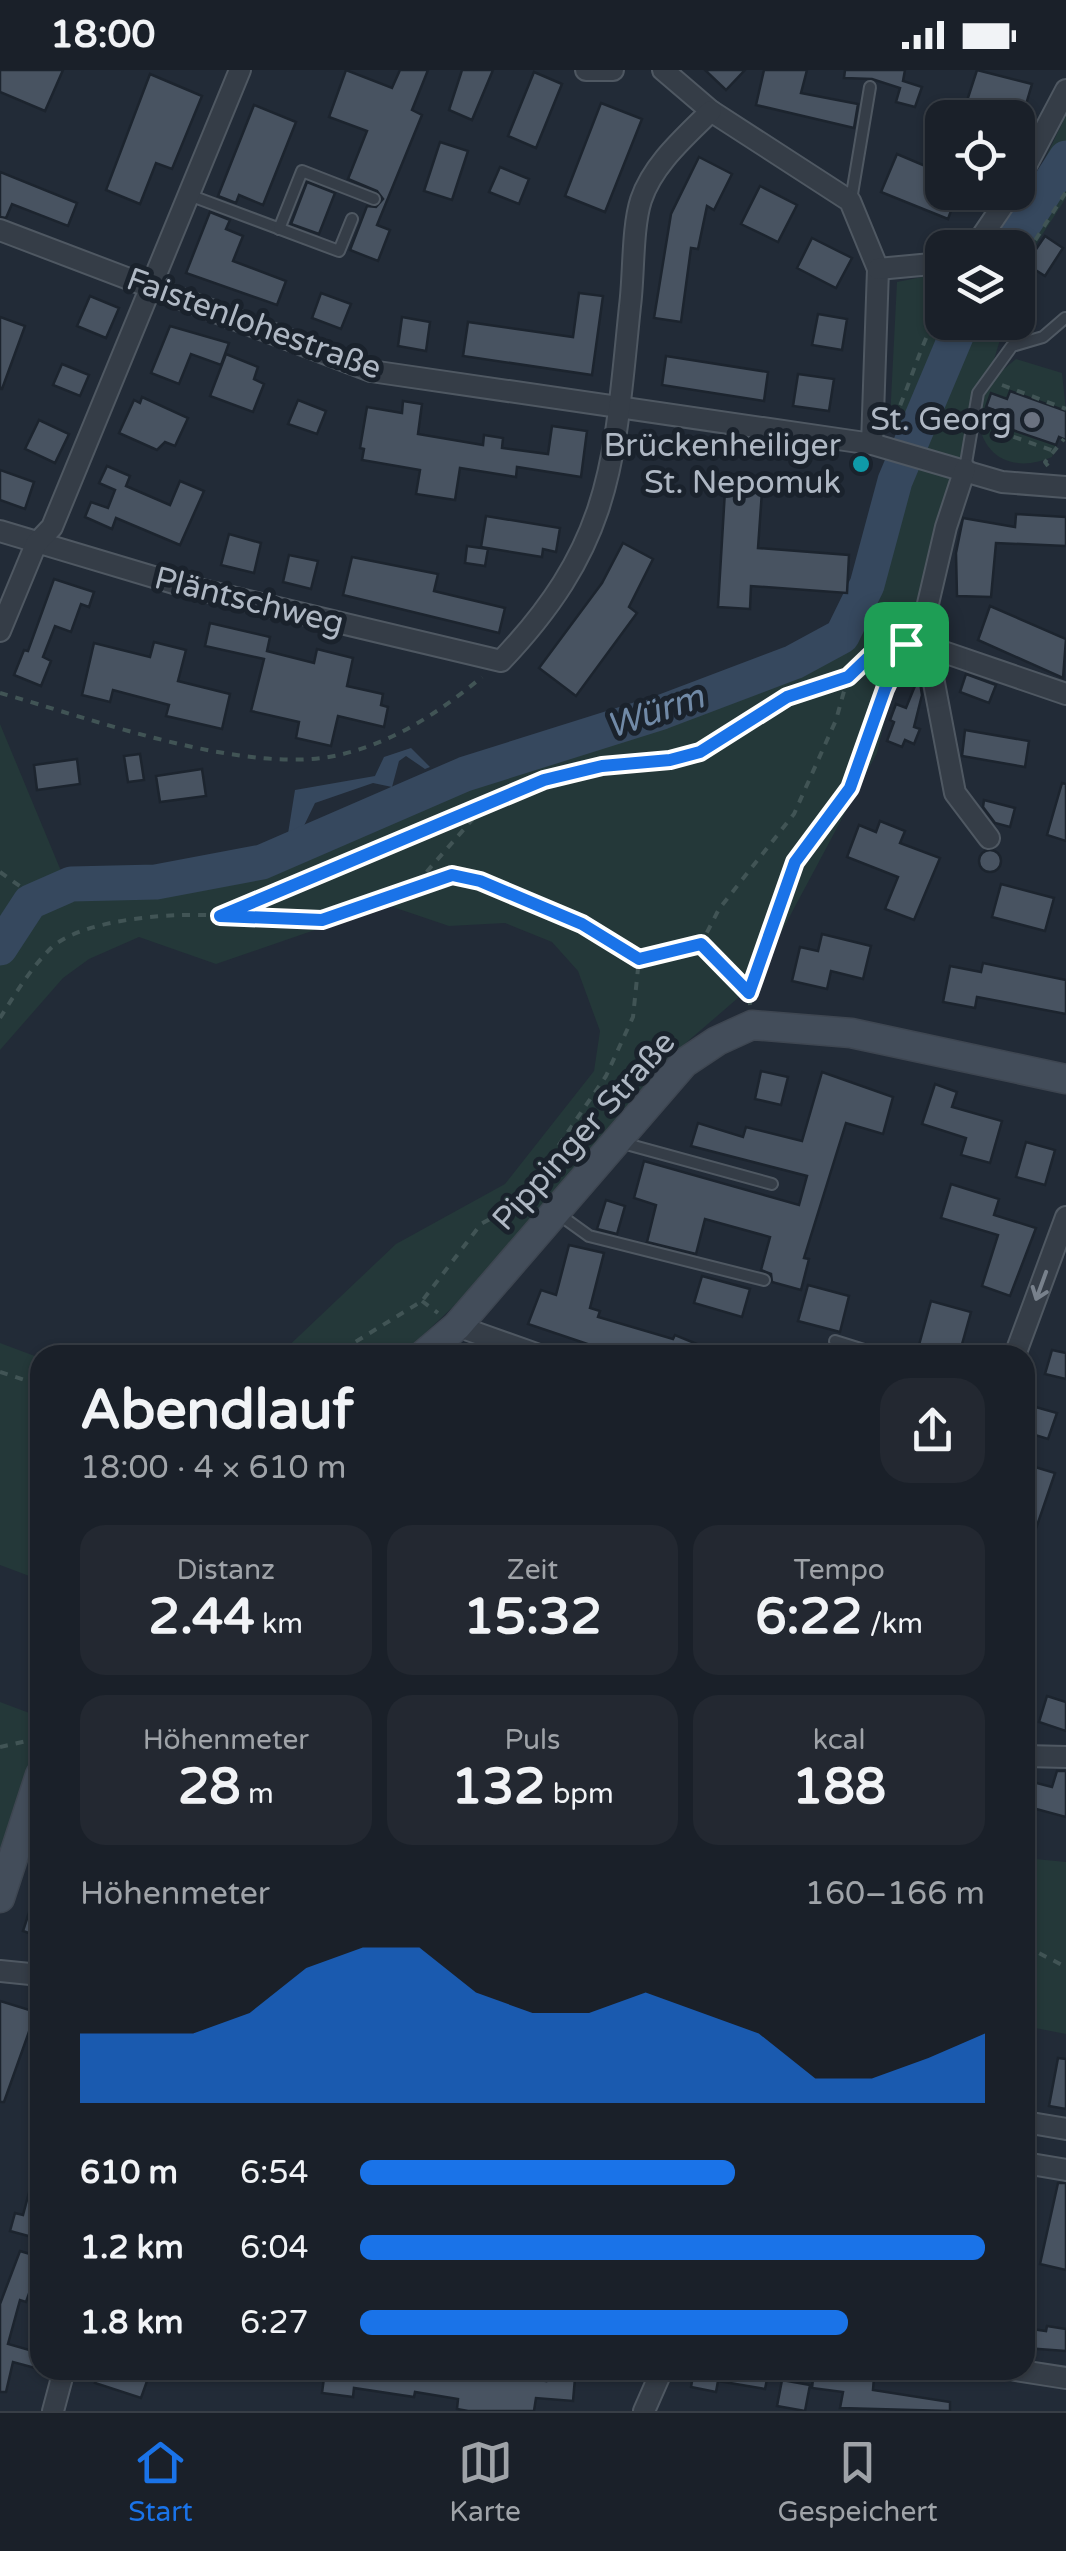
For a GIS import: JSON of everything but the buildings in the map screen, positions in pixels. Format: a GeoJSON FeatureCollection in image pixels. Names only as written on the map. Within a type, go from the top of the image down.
{"type":"FeatureCollection","features":[{"type":"Feature","properties":{"kind":"main road"},"geometry":{"type":"LineString","coordinates":[[752,1025],[851,1034],[1066,1080]]}},
{"type":"Feature","properties":{"kind":"main road","name":"Pippinger Straße"},"geometry":{"type":"LineString","coordinates":[[435,1345],[457,1326],[684,1063],[717,1040],[752,1025]]}},
{"type":"Feature","properties":{"kind":"main road"},"geometry":{"type":"LineString","coordinates":[[0,1898],[30,1805]]}},
{"type":"Feature","properties":{"kind":"street"},"geometry":{"type":"LineString","coordinates":[[0,630],[36,544],[52,527],[154,288],[240,70]]}},
{"type":"Feature","properties":{"kind":"street"},"geometry":{"type":"LineString","coordinates":[[586,70],[613,70]]}},
{"type":"Feature","properties":{"kind":"street"},"geometry":{"type":"LineString","coordinates":[[663,70],[711,111],[850,202],[878,269],[883,447]]}},
{"type":"Feature","properties":{"kind":"street"},"geometry":{"type":"LineString","coordinates":[[1035,149],[1066,90]]}},
{"type":"Feature","properties":{"kind":"street"},"geometry":{"type":"LineString","coordinates":[[620,408],[640,202],[664,160],[711,111]]}},
{"type":"Feature","properties":{"kind":"street","name":"Faistenlohestraße"},"geometry":{"type":"LineString","coordinates":[[0,230],[372,371],[883,447],[1002,482],[1066,487]]}},
{"type":"Feature","properties":{"kind":"street"},"geometry":{"type":"LineString","coordinates":[[878,269],[925,265]]}},
{"type":"Feature","properties":{"kind":"street","name":"Pläntschweg"},"geometry":{"type":"LineString","coordinates":[[0,531],[178,584],[501,661],[542,618],[589,540],[603,503],[620,408]]}},
{"type":"Feature","properties":{"kind":"street"},"geometry":{"type":"LineString","coordinates":[[965,469],[946,527],[923,625],[955,792],[989,838]]}},
{"type":"Feature","properties":{"kind":"street"},"geometry":{"type":"LineString","coordinates":[[929,647],[1066,694]]}},
{"type":"Feature","properties":{"kind":"street"},"geometry":{"type":"LineString","coordinates":[[1019,1345],[1066,1217]]}},
{"type":"Feature","properties":{"kind":"street"},"geometry":{"type":"LineString","coordinates":[[457,1326],[511,1345]]}},
{"type":"Feature","properties":{"kind":"street"},"geometry":{"type":"LineString","coordinates":[[1035,1756],[1066,1757]]}},
{"type":"Feature","properties":{"kind":"street"},"geometry":{"type":"LineString","coordinates":[[0,1972],[30,1974]]}},
{"type":"Feature","properties":{"kind":"street"},"geometry":{"type":"LineString","coordinates":[[1035,2124],[1066,2129]]}},
{"type":"Feature","properties":{"kind":"street"},"geometry":{"type":"LineString","coordinates":[[1035,2165],[1066,2170]]}},
{"type":"Feature","properties":{"kind":"street"},"geometry":{"type":"LineString","coordinates":[[1035,2373],[1066,2378]]}},
{"type":"Feature","properties":{"kind":"street"},"geometry":{"type":"LineString","coordinates":[[53,2411],[61,2380]]}},
{"type":"Feature","properties":{"kind":"street"},"geometry":{"type":"LineString","coordinates":[[644,2411],[658,2380]]}},
{"type":"Feature","properties":{"kind":"lane"},"geometry":{"type":"LineString","coordinates":[[850,202],[870,88]]}},
{"type":"Feature","properties":{"kind":"lane"},"geometry":{"type":"LineString","coordinates":[[279,229],[302,171],[374,199]]}},
{"type":"Feature","properties":{"kind":"lane"},"geometry":{"type":"LineString","coordinates":[[189,194],[340,251],[352,219]]}},
{"type":"Feature","properties":{"kind":"lane"},"geometry":{"type":"LineString","coordinates":[[965,469],[978,393],[994,379],[1012,346],[1043,337],[1065,318]]}},
{"type":"Feature","properties":{"kind":"lane"},"geometry":{"type":"LineString","coordinates":[[618,1141],[772,1184]]}},
{"type":"Feature","properties":{"kind":"lane"},"geometry":{"type":"LineString","coordinates":[[556,1212],[589,1236],[764,1280]]}},
{"type":"Feature","properties":{"kind":"lane"},"geometry":{"type":"LineString","coordinates":[[835,1342],[845,1345]]}},
{"type":"Feature","properties":{"kind":"path"},"geometry":{"type":"LineString","coordinates":[[1035,240],[1066,192]]}},
{"type":"Feature","properties":{"kind":"path"},"geometry":{"type":"LineString","coordinates":[[883,447],[925,339]]}},
{"type":"Feature","properties":{"kind":"path"},"geometry":{"type":"LineString","coordinates":[[990,389],[994,379],[1066,409]]}},
{"type":"Feature","properties":{"kind":"path"},"geometry":{"type":"LineString","coordinates":[[984,418],[990,429],[1057,452]]}},
{"type":"Feature","properties":{"kind":"path"},"geometry":{"type":"LineString","coordinates":[[1046,464],[1064,439]]}},
{"type":"Feature","properties":{"kind":"path"},"geometry":{"type":"LineString","coordinates":[[220,916],[544,780],[602,766],[670,760],[700,752],[787,697],[848,677],[898,629],[923,625]]}},
{"type":"Feature","properties":{"kind":"path"},"geometry":{"type":"LineString","coordinates":[[752,1025],[749,993],[795,862],[850,788],[885,689],[906,644],[923,625]]}},
{"type":"Feature","properties":{"kind":"path"},"geometry":{"type":"LineString","coordinates":[[701,944],[718,909],[794,814],[836,720],[848,677]]}},
{"type":"Feature","properties":{"kind":"path"},"geometry":{"type":"LineString","coordinates":[[0,693],[258,759],[341,755],[405,732],[468,688]]}},
{"type":"Feature","properties":{"kind":"path"},"geometry":{"type":"LineString","coordinates":[[416,885],[482,808]]}},
{"type":"Feature","properties":{"kind":"path"},"geometry":{"type":"LineString","coordinates":[[0,872],[22,887]]}},
{"type":"Feature","properties":{"kind":"path"},"geometry":{"type":"LineString","coordinates":[[0,1018],[54,945],[88,930],[180,912],[322,920],[452,875],[480,881],[582,924],[639,959],[701,944]]}},
{"type":"Feature","properties":{"kind":"path"},"geometry":{"type":"LineString","coordinates":[[701,944],[749,993]]}},
{"type":"Feature","properties":{"kind":"path"},"geometry":{"type":"LineString","coordinates":[[350,1345],[422,1301],[481,1224],[520,1202],[606,1076],[633,1018],[639,959]]}},
{"type":"Feature","properties":{"kind":"path"},"geometry":{"type":"LineString","coordinates":[[0,1372],[30,1382]]}},
{"type":"Feature","properties":{"kind":"path"},"geometry":{"type":"LineString","coordinates":[[0,1747],[30,1740]]}},
{"type":"Feature","properties":{"kind":"path"},"geometry":{"type":"LineString","coordinates":[[1035,1951],[1066,1967]]}},
{"type":"Feature","properties":{"kind":"green space"},"geometry":{"type":"Polygon","coordinates":[[[1066,115],[1066,198],[1035,246],[1035,230],[1005,230],[1019,210],[1035,210],[1035,180],[1066,115]]]}},
{"type":"Feature","properties":{"kind":"green space"},"geometry":{"type":"Polygon","coordinates":[[[925,276],[925,340],[1000,340],[987,383],[1016,359],[1062,373],[1066,411],[1010,392],[1007,399],[991,393],[1002,413],[998,425],[1056,445],[1052,457],[1025,463],[1002,458],[986,442],[978,415],[937,599],[894,681],[877,753],[753,985],[687,1042],[456,1304],[413,1345],[290,1345],[396,1244],[505,1184],[594,1071],[600,1031],[578,971],[552,942],[505,923],[449,926],[387,905],[216,964],[139,937],[89,959],[63,978],[0,1050],[0,724],[66,883],[148,880],[267,861],[423,789],[646,706],[791,662],[868,588],[901,431],[890,419],[897,282],[925,276]]]}},
{"type":"Feature","properties":{"kind":"green space"},"geometry":{"type":"Polygon","coordinates":[[[0,1343],[30,1354],[30,1576],[0,1565],[0,1343]]]}},
{"type":"Feature","properties":{"kind":"green space"},"geometry":{"type":"Polygon","coordinates":[[[0,1702],[30,1713],[30,1779],[0,1867],[0,1702]]]}},
{"type":"Feature","properties":{"kind":"green space"},"geometry":{"type":"Polygon","coordinates":[[[1035,1859],[1066,1862],[1066,2034],[1035,2028],[1035,1859]]]}},
{"type":"Feature","properties":{"kind":"water"},"geometry":{"type":"Polygon","coordinates":[[[411,748],[430,767],[425,769],[406,756],[399,761],[392,787],[373,783],[315,803],[299,836],[287,840],[295,790],[375,776],[384,757],[411,748]]]}},
{"type":"Feature","properties":{"kind":"waterway","name":"Würm"},"geometry":{"type":"LineString","coordinates":[[1020,230],[1066,158]]}},
{"type":"Feature","properties":{"kind":"waterway","name":"Würm"},"geometry":{"type":"LineString","coordinates":[[0,948],[30,902],[71,884],[156,882],[262,862],[465,774],[662,712],[794,662],[842,636],[867,585],[895,481],[954,340]]}},
{"type":"Feature","properties":{"kind":"place","name":"St. Georg"},"geometry":{"type":"Point","coordinates":[1032,420]}},
{"type":"Feature","properties":{"kind":"place","name":"Brückenheiliger St. Nepomuk"},"geometry":{"type":"Point","coordinates":[861,464]}},
{"type":"Feature","properties":{"kind":"route"},"geometry":{"type":"LineString","coordinates":[[923,625],[906,644],[885,689],[850,788],[795,862],[749,993],[732,980],[701,944],[639,959],[582,924],[480,881],[452,875],[322,920],[220,916],[544,780],[602,766],[670,760],[700,752],[787,697],[848,677],[898,629],[923,625]]}}]}
